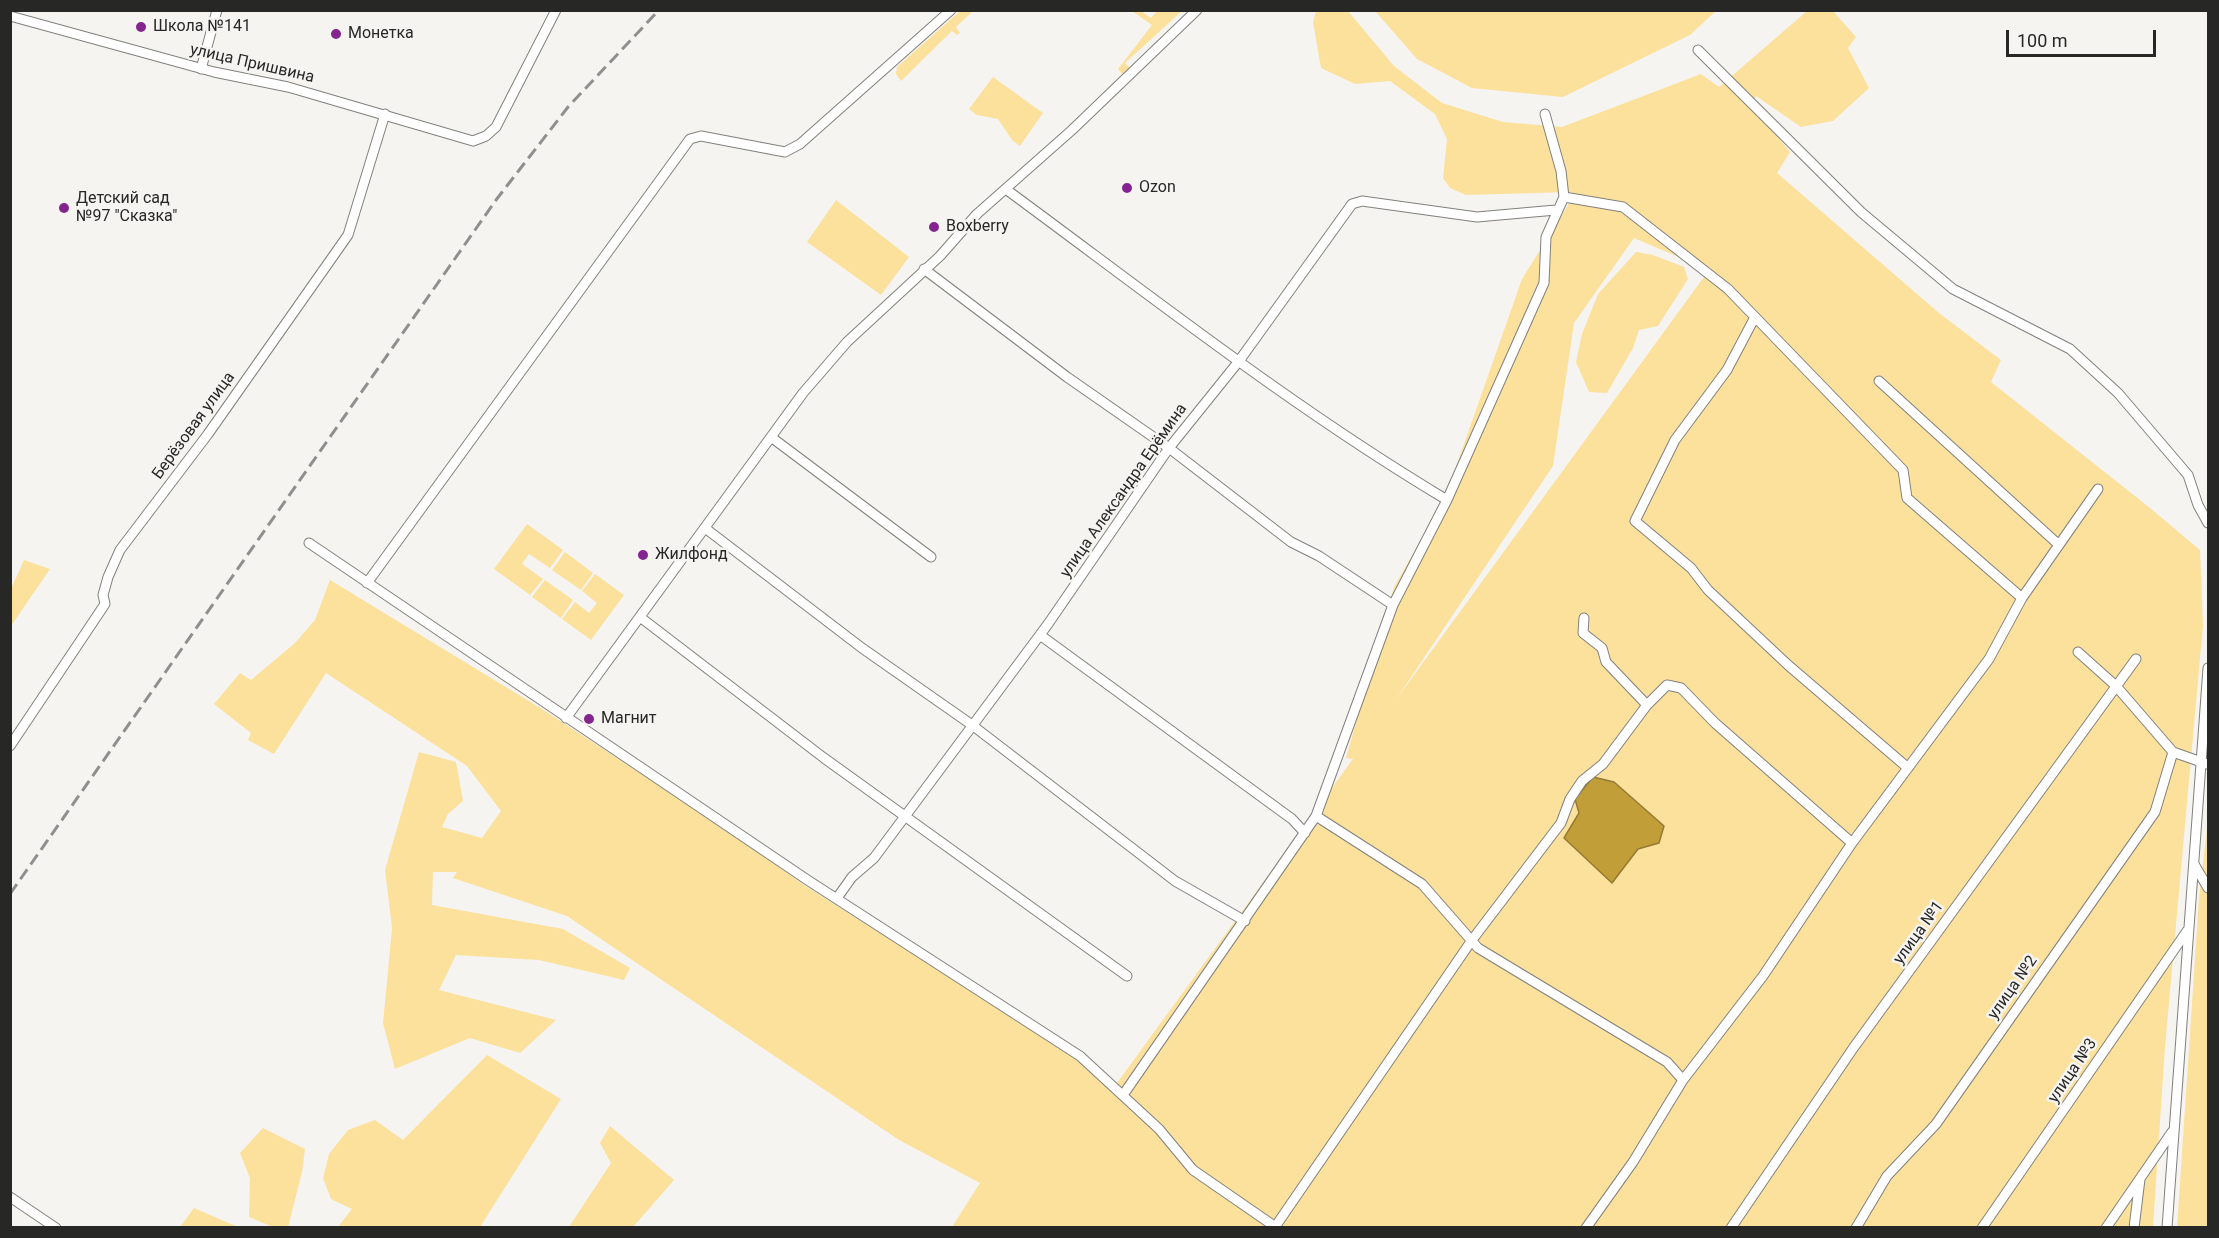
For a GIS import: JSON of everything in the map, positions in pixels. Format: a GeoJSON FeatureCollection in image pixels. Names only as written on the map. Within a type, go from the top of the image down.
{"type":"FeatureCollection","features":[{"type":"Feature","properties":{"kind":"street"},"geometry":{"type":"LineString","coordinates":[[201,69],[218,10]]}},
{"type":"Feature","properties":{"kind":"street","name":"улица Пришвина"},"geometry":{"type":"LineString","coordinates":[[10,16],[201,69],[288,87],[473,141],[486,136],[501,119],[535,46],[556,10]]}},
{"type":"Feature","properties":{"kind":"street"},"geometry":{"type":"LineString","coordinates":[[367,583],[690,140],[701,136],[785,152],[800,144],[951,10]]}},
{"type":"Feature","properties":{"kind":"street"},"geometry":{"type":"LineString","coordinates":[[566,718],[803,393],[846,342],[940,255],[977,214],[1007,190],[1197,10]]}},
{"type":"Feature","properties":{"kind":"street"},"geometry":{"type":"LineString","coordinates":[[1698,50],[1861,212],[1953,289],[2070,349],[2118,393],[2188,475],[2198,505],[2208,524]]}},
{"type":"Feature","properties":{"kind":"street","name":"Берёзовая улица"},"geometry":{"type":"LineString","coordinates":[[10,746],[105,604],[103,595],[106,584],[120,550],[208,434],[348,235],[386,114]]}},
{"type":"Feature","properties":{"kind":"street"},"geometry":{"type":"LineString","coordinates":[[1123,1095],[1316,816],[1393,605],[1447,501],[1544,283],[1546,237],[1556,210],[1564,197],[1561,171],[1545,114]]}},
{"type":"Feature","properties":{"kind":"street"},"geometry":{"type":"LineString","coordinates":[[1007,190],[1369,454],[1447,501]]}},
{"type":"Feature","properties":{"kind":"street"},"geometry":{"type":"LineString","coordinates":[[1564,197],[1623,207],[1728,289],[1903,470],[1907,498],[2022,598]]}},
{"type":"Feature","properties":{"kind":"street","name":"улица Александра Ерёмина"},"geometry":{"type":"LineString","coordinates":[[837,898],[852,877],[874,858],[1040,636],[1169,448],[1239,361],[1352,204],[1362,201],[1476,217],[1556,210]]}},
{"type":"Feature","properties":{"kind":"street"},"geometry":{"type":"LineString","coordinates":[[924,269],[1067,377],[1169,448],[1291,542],[1319,556],[1393,605]]}},
{"type":"Feature","properties":{"kind":"street"},"geometry":{"type":"LineString","coordinates":[[1755,317],[1727,370],[1675,440],[1635,521],[1691,568],[1708,590],[1788,665],[1908,768]]}},
{"type":"Feature","properties":{"kind":"street"},"geometry":{"type":"LineString","coordinates":[[1879,381],[2059,545]]}},
{"type":"Feature","properties":{"kind":"street"},"geometry":{"type":"LineString","coordinates":[[771,436],[931,557]]}},
{"type":"Feature","properties":{"kind":"street"},"geometry":{"type":"LineString","coordinates":[[1586,1227],[1633,1162],[1683,1080],[1763,976],[1851,843],[1989,659],[2022,598],[2098,489]]}},
{"type":"Feature","properties":{"kind":"street"},"geometry":{"type":"LineString","coordinates":[[2198,505],[2208,510]]}},
{"type":"Feature","properties":{"kind":"street"},"geometry":{"type":"LineString","coordinates":[[705,528],[862,648],[972,725],[1175,881],[1245,921]]}},
{"type":"Feature","properties":{"kind":"street"},"geometry":{"type":"LineString","coordinates":[[309,543],[930,961],[1080,1056],[1159,1129],[1193,1170],[1276,1227],[1472,940],[1561,823],[1570,799],[1582,781],[1603,764],[1647,705],[1667,685],[1681,688],[1715,723],[1851,843]]}},
{"type":"Feature","properties":{"kind":"street"},"geometry":{"type":"LineString","coordinates":[[640,617],[824,758],[1127,976]]}},
{"type":"Feature","properties":{"kind":"street"},"geometry":{"type":"LineString","coordinates":[[1584,618],[1583,633],[1602,648],[1606,662],[1647,705]]}},
{"type":"Feature","properties":{"kind":"street"},"geometry":{"type":"LineString","coordinates":[[1040,636],[1292,819],[1305,833]]}},
{"type":"Feature","properties":{"kind":"street"},"geometry":{"type":"LineString","coordinates":[[2078,652],[2116,686],[2173,752],[2206,763]]}},
{"type":"Feature","properties":{"kind":"street","name":"улица №1"},"geometry":{"type":"LineString","coordinates":[[1731,1227],[1854,1047],[2136,659]]}},
{"type":"Feature","properties":{"kind":"street"},"geometry":{"type":"LineString","coordinates":[[2167,1227],[2188,929],[2206,763],[2208,669]]}},
{"type":"Feature","properties":{"kind":"street","name":"улица №2"},"geometry":{"type":"LineString","coordinates":[[1856,1227],[1887,1176],[1935,1124],[2155,812],[2173,752]]}},
{"type":"Feature","properties":{"kind":"street"},"geometry":{"type":"LineString","coordinates":[[1316,816],[1422,884],[1478,948],[1667,1062],[1683,1080]]}},
{"type":"Feature","properties":{"kind":"street"},"geometry":{"type":"LineString","coordinates":[[2194,864],[2208,888]]}},
{"type":"Feature","properties":{"kind":"street","name":"улица №3"},"geometry":{"type":"LineString","coordinates":[[1982,1227],[2188,929]]}},
{"type":"Feature","properties":{"kind":"street"},"geometry":{"type":"LineString","coordinates":[[2106,1227],[2174,1130]]}},
{"type":"Feature","properties":{"kind":"street"},"geometry":{"type":"LineString","coordinates":[[2134,1227],[2140,1178]]}},
{"type":"Feature","properties":{"kind":"street"},"geometry":{"type":"LineString","coordinates":[[10,1197],[56,1227]]}},
{"type":"Feature","properties":{"kind":"shaded area"},"geometry":{"type":"Polygon","coordinates":[[[960,11],[973,11],[956,27],[960,33],[957,35],[952,31],[901,81],[896,74],[897,67],[960,11]]]}},
{"type":"Feature","properties":{"kind":"shaded area"},"geometry":{"type":"Polygon","coordinates":[[[1132,11],[1141,11],[1151,18],[1157,11],[1182,11],[1125,63],[1130,68],[1123,75],[1118,69],[1152,25],[1132,11]]]}},
{"type":"Feature","properties":{"kind":"shaded area"},"geometry":{"type":"Polygon","coordinates":[[[1316,11],[1348,11],[1394,66],[1442,103],[1503,122],[1562,127],[1701,74],[1719,87],[1807,11],[1833,11],[1856,37],[1848,48],[1869,88],[1833,121],[1801,127],[1756,96],[1752,106],[1790,152],[1777,173],[1939,313],[2001,360],[1991,382],[2200,550],[2203,625],[2165,1047],[2153,1227],[952,1227],[980,1183],[899,1140],[567,916],[453,878],[457,872],[433,872],[432,905],[563,929],[630,968],[624,980],[539,960],[456,955],[439,990],[556,1020],[520,1053],[470,1038],[395,1069],[383,1023],[392,928],[385,870],[419,752],[456,762],[463,801],[448,814],[442,827],[482,838],[501,811],[467,766],[326,673],[274,754],[248,740],[251,733],[214,704],[240,673],[251,680],[295,643],[315,620],[330,580],[542,709],[736,836],[804,885],[1117,1083],[1353,759],[1346,758],[1394,587],[1445,498],[1522,279],[1570,202],[1571,192],[1466,195],[1450,188],[1443,178],[1447,139],[1435,114],[1390,81],[1355,84],[1321,68],[1313,22],[1316,11]],[[1634,238],[1574,323],[1553,466],[1395,701],[1709,270],[1634,238]]]}},
{"type":"Feature","properties":{"kind":"shaded area"},"geometry":{"type":"Polygon","coordinates":[[[1375,11],[1716,11],[1690,35],[1563,97],[1472,88],[1417,59],[1375,11]]]}},
{"type":"Feature","properties":{"kind":"shaded area"},"geometry":{"type":"Polygon","coordinates":[[[993,77],[1043,113],[1020,146],[1012,140],[998,119],[977,115],[969,109],[993,77]]]}},
{"type":"Feature","properties":{"kind":"shaded area"},"geometry":{"type":"Polygon","coordinates":[[[836,200],[909,257],[881,295],[807,242],[836,200]]]}},
{"type":"Feature","properties":{"kind":"shaded area"},"geometry":{"type":"Polygon","coordinates":[[[1636,252],[1653,255],[1684,267],[1688,279],[1658,326],[1639,330],[1633,348],[1607,393],[1589,392],[1576,362],[1582,334],[1598,294],[1636,252]]]}},
{"type":"Feature","properties":{"kind":"shaded area"},"geometry":{"type":"Polygon","coordinates":[[[527,524],[563,550],[550,568],[529,554],[522,564],[543,579],[530,595],[494,569],[527,524]]]}},
{"type":"Feature","properties":{"kind":"shaded area"},"geometry":{"type":"Polygon","coordinates":[[[565,552],[593,573],[581,590],[552,570],[565,552]]]}},
{"type":"Feature","properties":{"kind":"shaded area"},"geometry":{"type":"Polygon","coordinates":[[[24,560],[50,569],[11,626],[11,589],[24,560]]]}},
{"type":"Feature","properties":{"kind":"shaded area"},"geometry":{"type":"Polygon","coordinates":[[[595,574],[624,595],[591,640],[562,619],[575,602],[589,613],[597,603],[582,591],[595,574]]]}},
{"type":"Feature","properties":{"kind":"shaded area"},"geometry":{"type":"Polygon","coordinates":[[[545,580],[573,600],[561,618],[532,597],[545,580]]]}},
{"type":"Feature","properties":{"kind":"shaded area"},"geometry":{"type":"Polygon","coordinates":[[[1593,777],[1614,782],[1664,826],[1659,843],[1638,849],[1612,883],[1564,838],[1579,813],[1575,799],[1593,777]]]}},
{"type":"Feature","properties":{"kind":"shaded area"},"geometry":{"type":"Polygon","coordinates":[[[2208,820],[2208,1227],[2177,1228],[2199,898],[2208,820]]]}},
{"type":"Feature","properties":{"kind":"shaded area"},"geometry":{"type":"Polygon","coordinates":[[[487,1055],[561,1099],[480,1227],[338,1227],[352,1209],[331,1199],[323,1178],[329,1154],[348,1130],[375,1120],[403,1140],[487,1055]]]}},
{"type":"Feature","properties":{"kind":"shaded area"},"geometry":{"type":"Polygon","coordinates":[[[610,1126],[674,1180],[633,1227],[569,1227],[611,1163],[600,1143],[610,1126]]]}},
{"type":"Feature","properties":{"kind":"shaded area"},"geometry":{"type":"Polygon","coordinates":[[[263,1128],[305,1149],[302,1172],[288,1227],[273,1227],[249,1217],[250,1178],[240,1153],[263,1128]]]}},
{"type":"Feature","properties":{"kind":"shaded area"},"geometry":{"type":"Polygon","coordinates":[[[194,1208],[238,1227],[180,1227],[194,1208]]]}},
{"type":"Feature","properties":{"kind":"railway"},"geometry":{"type":"LineString","coordinates":[[10,894],[496,200],[568,107],[659,10]]}},
{"type":"Feature","properties":{"kind":"place","name":"Школа №141"},"geometry":{"type":"Point","coordinates":[141,27]}},
{"type":"Feature","properties":{"kind":"place","name":"Монетка"},"geometry":{"type":"Point","coordinates":[336,34]}},
{"type":"Feature","properties":{"kind":"place","name":"Ozon"},"geometry":{"type":"Point","coordinates":[1127,188]}},
{"type":"Feature","properties":{"kind":"place","name":"Детский сад №97 \"Сказка\""},"geometry":{"type":"Point","coordinates":[64,208]}},
{"type":"Feature","properties":{"kind":"place","name":"Boxberry"},"geometry":{"type":"Point","coordinates":[934,227]}},
{"type":"Feature","properties":{"kind":"place","name":"Жилфонд"},"geometry":{"type":"Point","coordinates":[643,555]}},
{"type":"Feature","properties":{"kind":"place","name":"Магнит"},"geometry":{"type":"Point","coordinates":[589,719]}}]}
